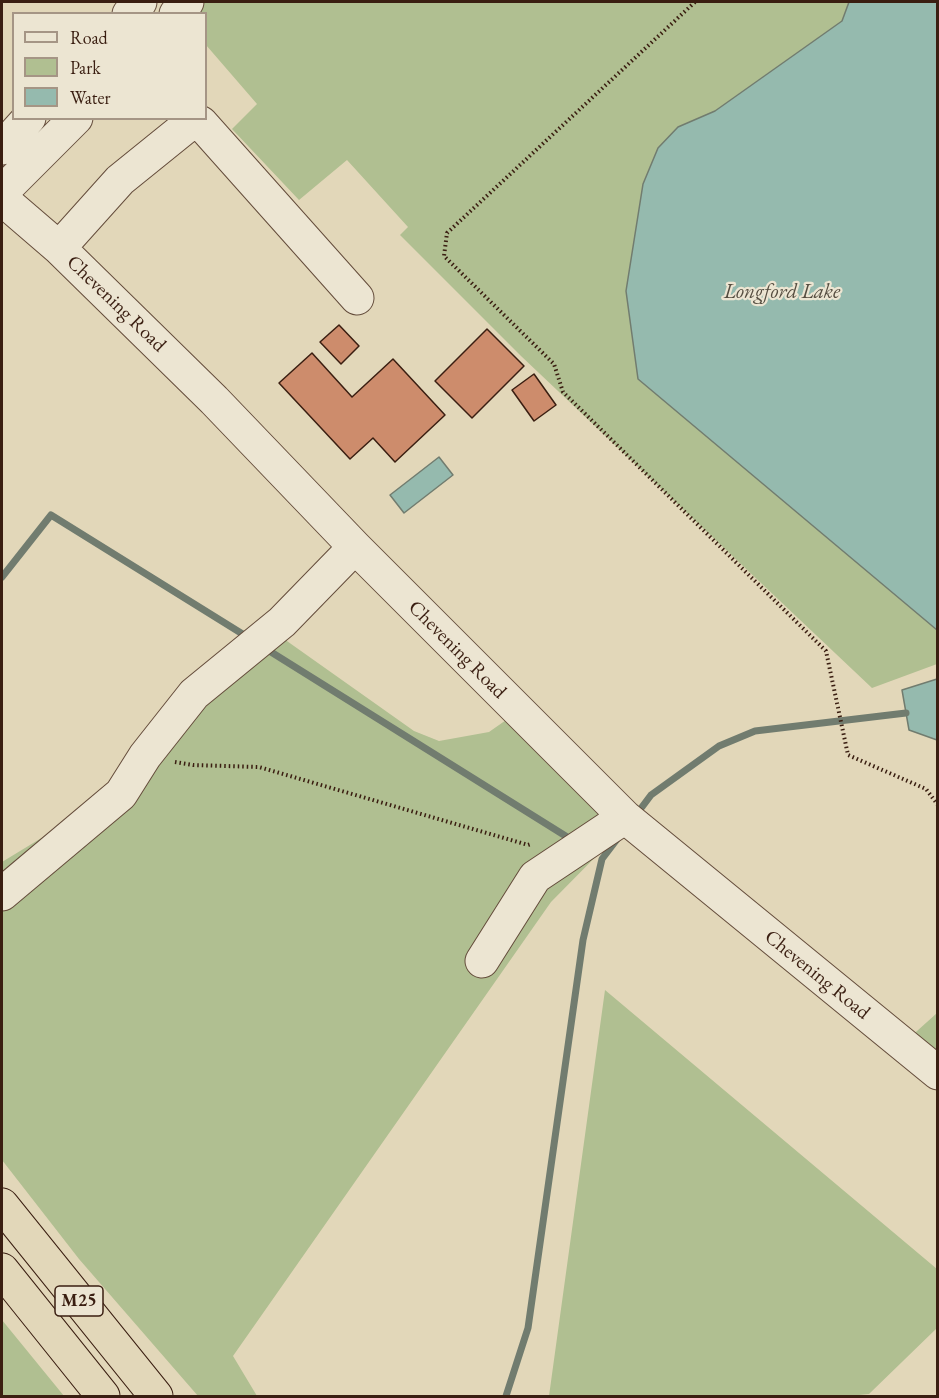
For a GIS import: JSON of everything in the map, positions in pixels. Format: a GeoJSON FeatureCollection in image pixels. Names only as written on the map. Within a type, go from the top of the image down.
{"type":"FeatureCollection","features":[{"type":"Feature","properties":{"kind":"highway","name":"M25"},"geometry":{"type":"LineString","coordinates":[[2,1205],[156,1396]]}},
{"type":"Feature","properties":{"kind":"highway","name":"M25"},"geometry":{"type":"LineString","coordinates":[[2,1270],[103,1396]]}},
{"type":"Feature","properties":{"kind":"street"},"geometry":{"type":"LineString","coordinates":[[2,148],[28,120]]}},
{"type":"Feature","properties":{"kind":"street"},"geometry":{"type":"LineString","coordinates":[[2,192],[74,120]]}},
{"type":"Feature","properties":{"kind":"street"},"geometry":{"type":"LineString","coordinates":[[59,248],[120,180],[193,121],[197,121],[357,298]]}},
{"type":"Feature","properties":{"kind":"street","name":"Chevening Road"},"geometry":{"type":"LineString","coordinates":[[2,199],[59,248],[214,400],[355,547],[625,818],[938,1073]]}},
{"type":"Feature","properties":{"kind":"street"},"geometry":{"type":"LineString","coordinates":[[2,894],[121,794],[145,756],[194,694],[282,622],[355,547]]}},
{"type":"Feature","properties":{"kind":"street"},"geometry":{"type":"LineString","coordinates":[[482,961],[535,877],[625,818]]}},
{"type":"Feature","properties":{"kind":"path"},"geometry":{"type":"LineString","coordinates":[[695,2],[447,233],[444,256],[554,364],[564,392],[826,651],[848,755],[926,789],[938,806]]}},
{"type":"Feature","properties":{"kind":"path"},"geometry":{"type":"LineString","coordinates":[[145,756],[193,765],[259,767],[528,845],[536,842]]}},
{"type":"Feature","properties":{"kind":"green space"},"geometry":{"type":"Polygon","coordinates":[[[173,2],[849,2],[842,21],[715,111],[678,127],[626,291],[638,379],[937,630],[937,664],[872,688],[521,356],[400,235],[408,227],[347,160],[299,200],[232,129],[257,104],[207,46],[207,12],[178,12],[173,2]]]}},
{"type":"Feature","properties":{"kind":"green space"},"geometry":{"type":"Polygon","coordinates":[[[277,634],[414,731],[439,741],[489,732],[509,718],[622,830],[551,902],[233,1356],[257,1396],[198,1396],[79,1259],[2,1160],[2,911],[33,884],[195,700],[277,634]]]}},
{"type":"Feature","properties":{"kind":"green space"},"geometry":{"type":"Polygon","coordinates":[[[71,820],[2,887],[2,862],[71,820]]]}},
{"type":"Feature","properties":{"kind":"green space"},"geometry":{"type":"Polygon","coordinates":[[[605,990],[937,1269],[937,1328],[869,1394],[849,1396],[549,1396],[605,990]]]}},
{"type":"Feature","properties":{"kind":"green space"},"geometry":{"type":"Polygon","coordinates":[[[937,1013],[937,1064],[907,1040],[937,1013]]]}},
{"type":"Feature","properties":{"kind":"green space"},"geometry":{"type":"Polygon","coordinates":[[[2,1320],[64,1396],[2,1396],[2,1320]]]}},
{"type":"Feature","properties":{"kind":"water","name":"Longford Lake"},"geometry":{"type":"Polygon","coordinates":[[[849,2],[937,2],[937,630],[638,379],[626,291],[643,184],[658,148],[678,127],[715,111],[842,21],[849,2]]]}},
{"type":"Feature","properties":{"kind":"water"},"geometry":{"type":"Polygon","coordinates":[[[439,457],[453,475],[404,513],[390,495],[439,457]]]}},
{"type":"Feature","properties":{"kind":"water"},"geometry":{"type":"Polygon","coordinates":[[[938,679],[937,740],[909,730],[902,690],[938,679]]]}},
{"type":"Feature","properties":{"kind":"building"},"geometry":{"type":"Polygon","coordinates":[[[339,325],[359,346],[341,364],[320,342],[339,325]]]}},
{"type":"Feature","properties":{"kind":"building"},"geometry":{"type":"Polygon","coordinates":[[[487,329],[524,366],[472,418],[435,381],[487,329]]]}},
{"type":"Feature","properties":{"kind":"building"},"geometry":{"type":"Polygon","coordinates":[[[312,353],[352,397],[393,359],[445,415],[395,462],[373,438],[350,459],[279,383],[312,353]]]}},
{"type":"Feature","properties":{"kind":"building"},"geometry":{"type":"Polygon","coordinates":[[[534,374],[556,405],[534,421],[512,390],[534,374]]]}},
{"type":"Feature","properties":{"kind":"waterway"},"geometry":{"type":"LineString","coordinates":[[2,577],[51,515],[249,638]]}},
{"type":"Feature","properties":{"kind":"waterway"},"geometry":{"type":"LineString","coordinates":[[263,647],[572,840]]}},
{"type":"Feature","properties":{"kind":"waterway"},"geometry":{"type":"LineString","coordinates":[[642,807],[651,795],[719,746],[755,731],[906,713]]}},
{"type":"Feature","properties":{"kind":"waterway"},"geometry":{"type":"LineString","coordinates":[[506,1396],[528,1328],[583,940],[602,859],[618,838]]}}]}
